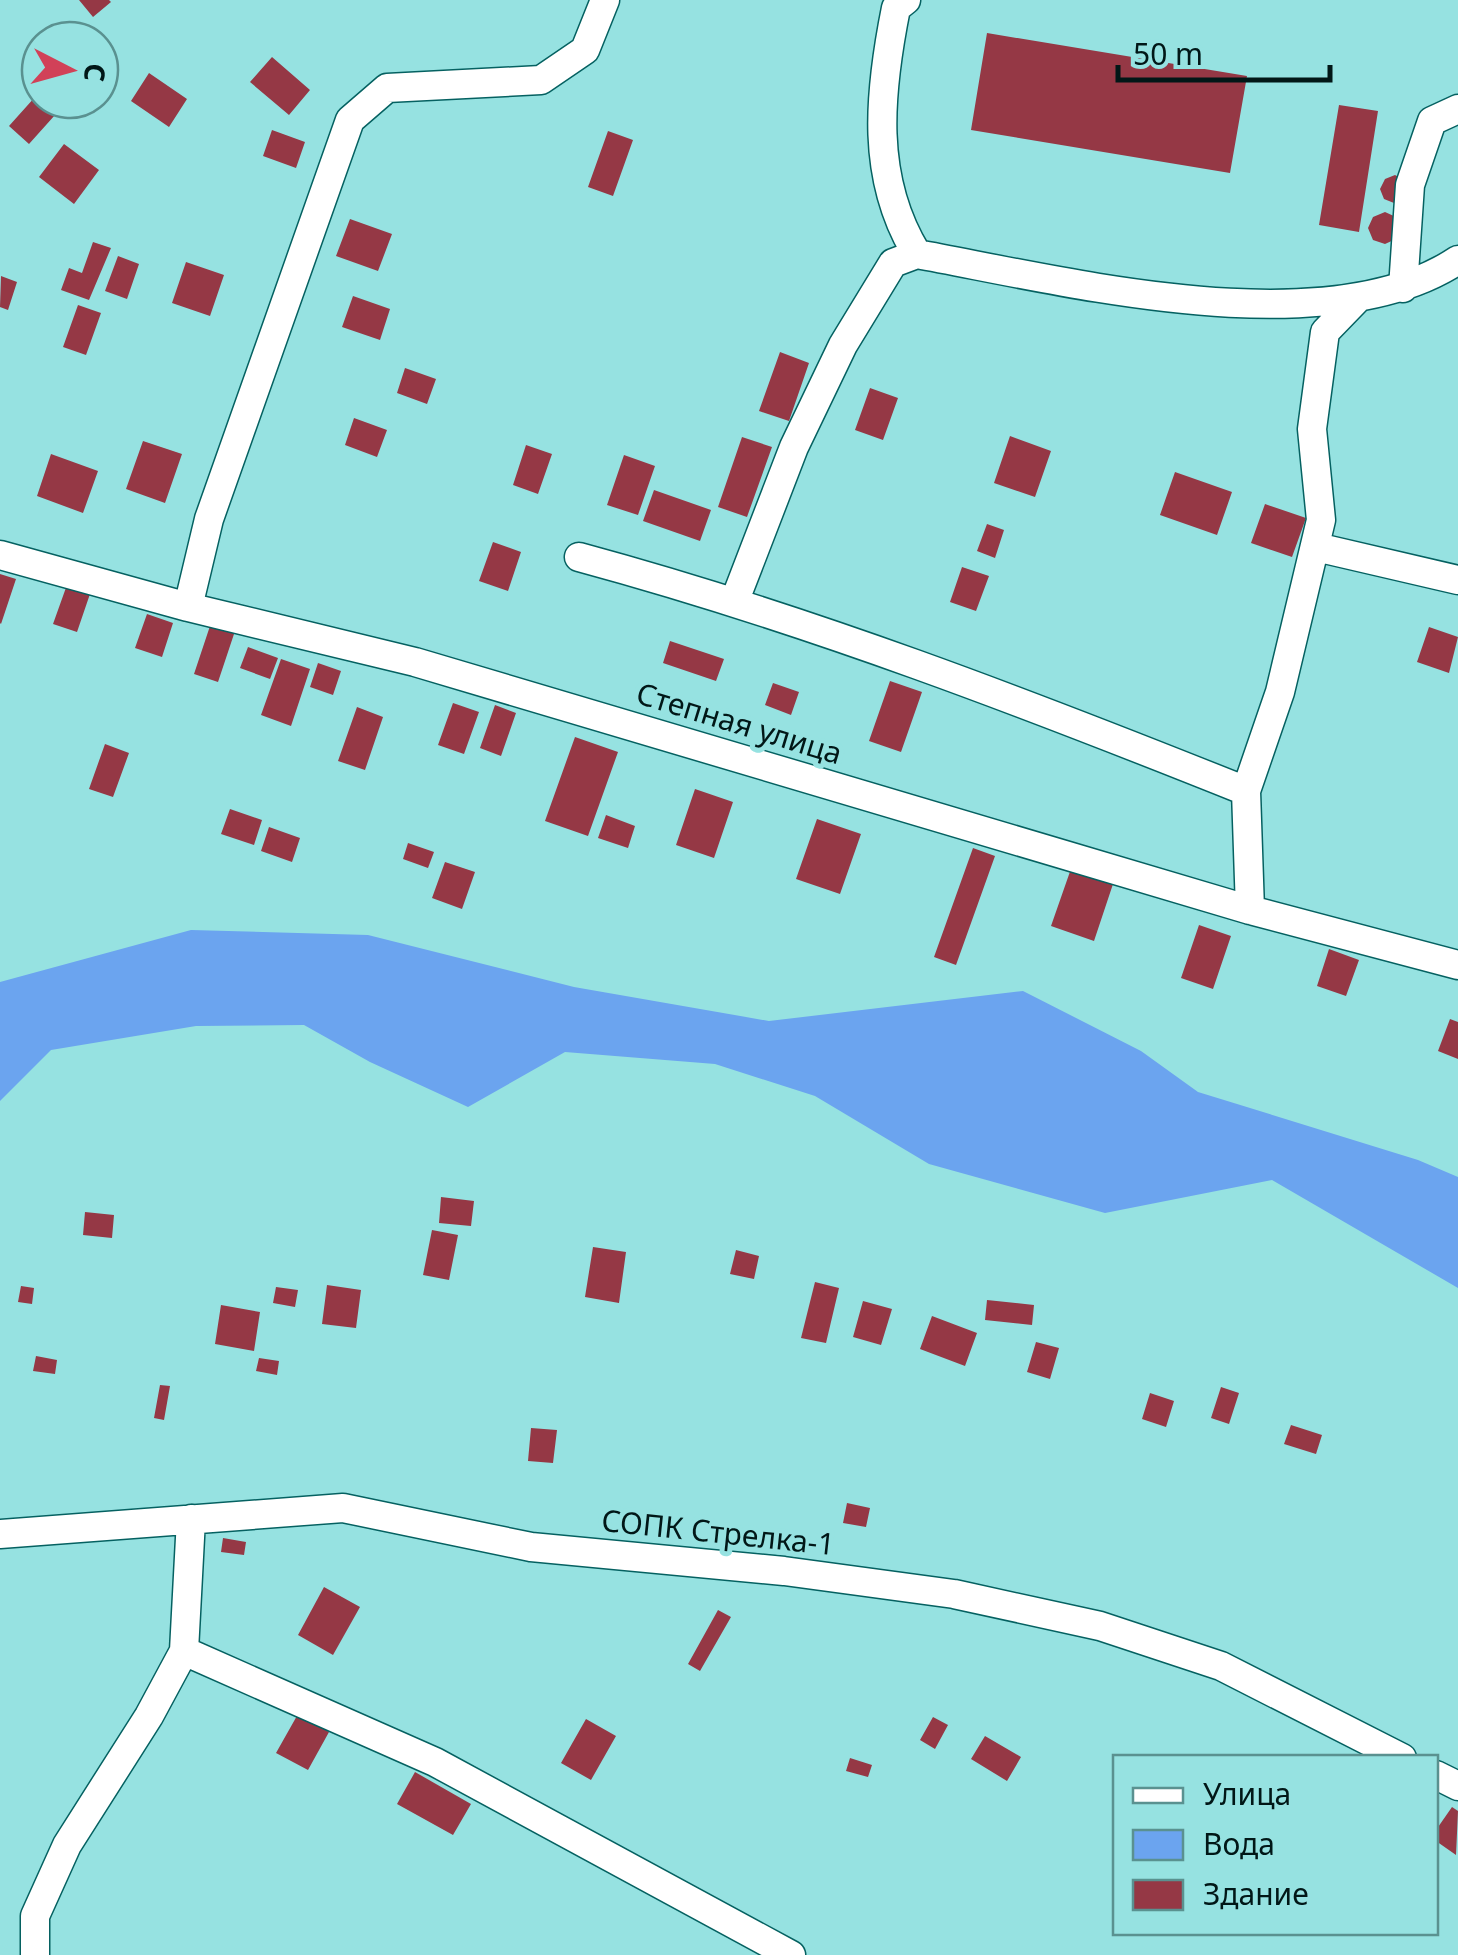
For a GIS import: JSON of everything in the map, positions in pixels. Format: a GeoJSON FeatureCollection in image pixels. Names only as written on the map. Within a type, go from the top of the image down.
{"type":"FeatureCollection","features":[{"type":"Feature","properties":{"kind":"street"},"geometry":{"type":"LineString","coordinates":[[188,608],[209,519],[350,120],[387,88],[541,80],[585,50],[605,0]]}},
{"type":"Feature","properties":{"kind":"street"},"geometry":{"type":"LineString","coordinates":[[906,0],[896,8],[880,112],[885,178],[899,226],[917,254]]}},
{"type":"Feature","properties":{"kind":"street"},"geometry":{"type":"LineString","coordinates":[[1403,288],[1410,186],[1432,120],[1458,109]]}},
{"type":"Feature","properties":{"kind":"street"},"geometry":{"type":"LineString","coordinates":[[736,600],[794,447],[843,345],[893,263],[917,254],[1152,297],[1293,302],[1357,299],[1403,288],[1458,260]]}},
{"type":"Feature","properties":{"kind":"street"},"geometry":{"type":"LineString","coordinates":[[1250,910],[1246,791],[1280,692],[1316,547],[1321,501],[1312,429],[1324,332],[1357,299]]}},
{"type":"Feature","properties":{"kind":"street"},"geometry":{"type":"LineString","coordinates":[[1316,547],[1458,580]]}},
{"type":"Feature","properties":{"kind":"street","name":"Степная улица"},"geometry":{"type":"LineString","coordinates":[[0,555],[188,608],[415,662],[1250,910],[1458,964]]}},
{"type":"Feature","properties":{"kind":"street"},"geometry":{"type":"LineString","coordinates":[[579,557],[736,600],[976,683],[1246,791]]}},
{"type":"Feature","properties":{"kind":"street","name":"СОПК Стрелка-1"},"geometry":{"type":"LineString","coordinates":[[0,1534],[343,1508],[531,1547],[784,1570],[954,1594],[1100,1626],[1221,1666],[1396,1755]]}},
{"type":"Feature","properties":{"kind":"street"},"geometry":{"type":"LineString","coordinates":[[35,1955],[35,1916],[67,1845],[184,1651],[191,1519]]}},
{"type":"Feature","properties":{"kind":"street"},"geometry":{"type":"LineString","coordinates":[[184,1651],[435,1762],[791,1955]]}},
{"type":"Feature","properties":{"kind":"water"},"geometry":{"type":"Polygon","coordinates":[[[191,930],[368,935],[574,987],[769,1021],[1023,991],[1141,1051],[1198,1092],[1418,1160],[1458,1177],[1458,1288],[1272,1180],[1105,1213],[929,1164],[815,1096],[715,1064],[565,1052],[468,1107],[370,1062],[304,1025],[196,1026],[51,1050],[0,1101],[0,982],[191,930]]]}},
{"type":"Feature","properties":{"kind":"building"},"geometry":{"type":"Polygon","coordinates":[[[79,0],[109,0],[111,2],[93,17],[79,0]]]}},
{"type":"Feature","properties":{"kind":"building"},"geometry":{"type":"Polygon","coordinates":[[[987,33],[1247,76],[1230,173],[971,130],[987,33]]]}},
{"type":"Feature","properties":{"kind":"building"},"geometry":{"type":"Polygon","coordinates":[[[272,57],[310,90],[289,115],[250,82],[272,57]]]}},
{"type":"Feature","properties":{"kind":"building"},"geometry":{"type":"Polygon","coordinates":[[[149,73],[187,99],[169,127],[131,101],[149,73]]]}},
{"type":"Feature","properties":{"kind":"building"},"geometry":{"type":"Polygon","coordinates":[[[1339,105],[1378,111],[1359,232],[1319,225],[1339,105]]]}},
{"type":"Feature","properties":{"kind":"building"},"geometry":{"type":"Polygon","coordinates":[[[20,114],[20,120],[51,120],[29,144],[9,126],[20,114]]]}},
{"type":"Feature","properties":{"kind":"building"},"geometry":{"type":"Polygon","coordinates":[[[272,130],[305,142],[296,168],[263,156],[272,130]]]}},
{"type":"Feature","properties":{"kind":"building"},"geometry":{"type":"Polygon","coordinates":[[[608,131],[633,140],[613,196],[588,187],[608,131]]]}},
{"type":"Feature","properties":{"kind":"building"},"geometry":{"type":"Polygon","coordinates":[[[64,144],[99,170],[74,204],[39,177],[64,144]]]}},
{"type":"Feature","properties":{"kind":"building"},"geometry":{"type":"Polygon","coordinates":[[[1395,175],[1404,180],[1404,199],[1394,203],[1384,199],[1380,189],[1385,179],[1395,175]]]}},
{"type":"Feature","properties":{"kind":"building"},"geometry":{"type":"Polygon","coordinates":[[[1385,212],[1396,217],[1396,239],[1385,244],[1373,240],[1368,228],[1373,217],[1385,212]]]}},
{"type":"Feature","properties":{"kind":"building"},"geometry":{"type":"Polygon","coordinates":[[[350,219],[392,234],[378,271],[336,256],[350,219]]]}},
{"type":"Feature","properties":{"kind":"building"},"geometry":{"type":"Polygon","coordinates":[[[93,242],[111,248],[89,300],[61,290],[69,268],[82,273],[93,242]]]}},
{"type":"Feature","properties":{"kind":"building"},"geometry":{"type":"Polygon","coordinates":[[[118,256],[139,264],[127,299],[105,291],[118,256]]]}},
{"type":"Feature","properties":{"kind":"building"},"geometry":{"type":"Polygon","coordinates":[[[186,262],[224,275],[210,316],[172,303],[186,262]]]}},
{"type":"Feature","properties":{"kind":"building"},"geometry":{"type":"Polygon","coordinates":[[[1,276],[17,282],[8,310],[0,307],[1,276]]]}},
{"type":"Feature","properties":{"kind":"building"},"geometry":{"type":"Polygon","coordinates":[[[353,296],[390,309],[380,340],[342,327],[353,296]]]}},
{"type":"Feature","properties":{"kind":"building"},"geometry":{"type":"Polygon","coordinates":[[[78,305],[101,313],[86,355],[63,347],[78,305]]]}},
{"type":"Feature","properties":{"kind":"building"},"geometry":{"type":"Polygon","coordinates":[[[780,352],[809,363],[789,421],[759,411],[780,352]]]}},
{"type":"Feature","properties":{"kind":"building"},"geometry":{"type":"Polygon","coordinates":[[[405,368],[436,379],[427,404],[397,393],[405,368]]]}},
{"type":"Feature","properties":{"kind":"building"},"geometry":{"type":"Polygon","coordinates":[[[870,388],[898,398],[883,440],[855,430],[870,388]]]}},
{"type":"Feature","properties":{"kind":"building"},"geometry":{"type":"Polygon","coordinates":[[[354,418],[387,430],[377,457],[345,445],[354,418]]]}},
{"type":"Feature","properties":{"kind":"building"},"geometry":{"type":"Polygon","coordinates":[[[1010,436],[1051,451],[1035,497],[994,483],[1010,436]]]}},
{"type":"Feature","properties":{"kind":"building"},"geometry":{"type":"Polygon","coordinates":[[[742,437],[772,447],[747,517],[718,507],[742,437]]]}},
{"type":"Feature","properties":{"kind":"building"},"geometry":{"type":"Polygon","coordinates":[[[143,441],[182,454],[165,503],[126,489],[143,441]]]}},
{"type":"Feature","properties":{"kind":"building"},"geometry":{"type":"Polygon","coordinates":[[[526,445],[552,454],[538,494],[513,485],[526,445]]]}},
{"type":"Feature","properties":{"kind":"building"},"geometry":{"type":"Polygon","coordinates":[[[51,454],[98,471],[83,513],[37,496],[51,454]]]}},
{"type":"Feature","properties":{"kind":"building"},"geometry":{"type":"Polygon","coordinates":[[[624,455],[655,466],[638,515],[607,505],[624,455]]]}},
{"type":"Feature","properties":{"kind":"building"},"geometry":{"type":"Polygon","coordinates":[[[1175,472],[1232,492],[1217,535],[1160,515],[1175,472]]]}},
{"type":"Feature","properties":{"kind":"building"},"geometry":{"type":"Polygon","coordinates":[[[654,490],[711,510],[700,541],[643,521],[654,490]]]}},
{"type":"Feature","properties":{"kind":"building"},"geometry":{"type":"Polygon","coordinates":[[[1265,504],[1306,518],[1292,557],[1251,543],[1265,504]]]}},
{"type":"Feature","properties":{"kind":"building"},"geometry":{"type":"Polygon","coordinates":[[[987,524],[1004,530],[995,558],[977,551],[987,524]]]}},
{"type":"Feature","properties":{"kind":"building"},"geometry":{"type":"Polygon","coordinates":[[[493,542],[521,552],[508,591],[479,581],[493,542]]]}},
{"type":"Feature","properties":{"kind":"building"},"geometry":{"type":"Polygon","coordinates":[[[962,567],[989,576],[976,611],[950,602],[962,567]]]}},
{"type":"Feature","properties":{"kind":"building"},"geometry":{"type":"Polygon","coordinates":[[[0,574],[16,579],[1,624],[0,623],[0,574]]]}},
{"type":"Feature","properties":{"kind":"building"},"geometry":{"type":"Polygon","coordinates":[[[68,582],[91,591],[77,632],[53,624],[68,582]]]}},
{"type":"Feature","properties":{"kind":"building"},"geometry":{"type":"Polygon","coordinates":[[[147,614],[173,623],[162,657],[135,648],[147,614]]]}},
{"type":"Feature","properties":{"kind":"building"},"geometry":{"type":"Polygon","coordinates":[[[211,623],[235,631],[218,682],[194,674],[211,623]]]}},
{"type":"Feature","properties":{"kind":"building"},"geometry":{"type":"Polygon","coordinates":[[[1429,627],[1458,637],[1449,673],[1417,662],[1429,627]]]}},
{"type":"Feature","properties":{"kind":"building"},"geometry":{"type":"Polygon","coordinates":[[[670,641],[724,659],[716,681],[663,663],[670,641]]]}},
{"type":"Feature","properties":{"kind":"building"},"geometry":{"type":"Polygon","coordinates":[[[248,647],[278,658],[270,679],[240,668],[248,647]]]}},
{"type":"Feature","properties":{"kind":"building"},"geometry":{"type":"Polygon","coordinates":[[[281,659],[310,669],[291,726],[261,715],[281,659]]]}},
{"type":"Feature","properties":{"kind":"building"},"geometry":{"type":"Polygon","coordinates":[[[318,663],[341,671],[333,695],[310,687],[318,663]]]}},
{"type":"Feature","properties":{"kind":"building"},"geometry":{"type":"Polygon","coordinates":[[[890,681],[922,692],[901,752],[869,741],[890,681]]]}},
{"type":"Feature","properties":{"kind":"building"},"geometry":{"type":"Polygon","coordinates":[[[773,683],[799,692],[791,715],[765,705],[773,683]]]}},
{"type":"Feature","properties":{"kind":"building"},"geometry":{"type":"Polygon","coordinates":[[[453,703],[479,712],[464,754],[438,745],[453,703]]]}},
{"type":"Feature","properties":{"kind":"building"},"geometry":{"type":"Polygon","coordinates":[[[495,705],[516,713],[501,756],[480,748],[495,705]]]}},
{"type":"Feature","properties":{"kind":"building"},"geometry":{"type":"Polygon","coordinates":[[[357,707],[383,717],[365,770],[338,761],[357,707]]]}},
{"type":"Feature","properties":{"kind":"building"},"geometry":{"type":"Polygon","coordinates":[[[575,737],[618,752],[588,836],[545,821],[575,737]]]}},
{"type":"Feature","properties":{"kind":"building"},"geometry":{"type":"Polygon","coordinates":[[[105,744],[129,753],[113,797],[89,789],[105,744]]]}},
{"type":"Feature","properties":{"kind":"building"},"geometry":{"type":"Polygon","coordinates":[[[695,789],[733,802],[714,858],[676,845],[695,789]]]}},
{"type":"Feature","properties":{"kind":"building"},"geometry":{"type":"Polygon","coordinates":[[[230,809],[262,820],[254,845],[221,834],[230,809]]]}},
{"type":"Feature","properties":{"kind":"building"},"geometry":{"type":"Polygon","coordinates":[[[606,815],[635,826],[628,848],[598,838],[606,815]]]}},
{"type":"Feature","properties":{"kind":"building"},"geometry":{"type":"Polygon","coordinates":[[[817,819],[861,834],[840,894],[796,879],[817,819]]]}},
{"type":"Feature","properties":{"kind":"building"},"geometry":{"type":"Polygon","coordinates":[[[269,827],[300,838],[292,862],[261,851],[269,827]]]}},
{"type":"Feature","properties":{"kind":"building"},"geometry":{"type":"Polygon","coordinates":[[[408,843],[434,852],[428,868],[403,859],[408,843]]]}},
{"type":"Feature","properties":{"kind":"building"},"geometry":{"type":"Polygon","coordinates":[[[973,848],[995,856],[956,965],[934,957],[973,848]]]}},
{"type":"Feature","properties":{"kind":"building"},"geometry":{"type":"Polygon","coordinates":[[[445,862],[475,872],[462,909],[432,898],[445,862]]]}},
{"type":"Feature","properties":{"kind":"building"},"geometry":{"type":"Polygon","coordinates":[[[1073,863],[1115,878],[1094,941],[1051,926],[1073,863]]]}},
{"type":"Feature","properties":{"kind":"building"},"geometry":{"type":"Polygon","coordinates":[[[1199,925],[1231,936],[1213,989],[1181,978],[1199,925]]]}},
{"type":"Feature","properties":{"kind":"building"},"geometry":{"type":"Polygon","coordinates":[[[1329,949],[1359,960],[1346,996],[1317,986],[1329,949]]]}},
{"type":"Feature","properties":{"kind":"building"},"geometry":{"type":"Polygon","coordinates":[[[1450,1019],[1458,1022],[1458,1059],[1438,1051],[1450,1019]]]}},
{"type":"Feature","properties":{"kind":"building"},"geometry":{"type":"Polygon","coordinates":[[[441,1197],[474,1201],[471,1226],[439,1223],[441,1197]]]}},
{"type":"Feature","properties":{"kind":"building"},"geometry":{"type":"Polygon","coordinates":[[[85,1212],[114,1215],[112,1238],[83,1235],[85,1212]]]}},
{"type":"Feature","properties":{"kind":"building"},"geometry":{"type":"Polygon","coordinates":[[[432,1230],[458,1235],[449,1280],[423,1275],[432,1230]]]}},
{"type":"Feature","properties":{"kind":"building"},"geometry":{"type":"Polygon","coordinates":[[[593,1247],[626,1252],[619,1303],[585,1297],[593,1247]]]}},
{"type":"Feature","properties":{"kind":"building"},"geometry":{"type":"Polygon","coordinates":[[[736,1250],[759,1256],[754,1279],[730,1274],[736,1250]]]}},
{"type":"Feature","properties":{"kind":"building"},"geometry":{"type":"Polygon","coordinates":[[[815,1282],[839,1288],[826,1343],[801,1338],[815,1282]]]}},
{"type":"Feature","properties":{"kind":"building"},"geometry":{"type":"Polygon","coordinates":[[[327,1285],[361,1290],[356,1328],[322,1324],[327,1285]]]}},
{"type":"Feature","properties":{"kind":"building"},"geometry":{"type":"Polygon","coordinates":[[[21,1286],[34,1288],[32,1304],[18,1302],[21,1286]]]}},
{"type":"Feature","properties":{"kind":"building"},"geometry":{"type":"Polygon","coordinates":[[[276,1287],[298,1290],[295,1307],[273,1303],[276,1287]]]}},
{"type":"Feature","properties":{"kind":"building"},"geometry":{"type":"Polygon","coordinates":[[[987,1300],[1034,1305],[1032,1325],[985,1320],[987,1300]]]}},
{"type":"Feature","properties":{"kind":"building"},"geometry":{"type":"Polygon","coordinates":[[[863,1301],[892,1309],[881,1345],[853,1337],[863,1301]]]}},
{"type":"Feature","properties":{"kind":"building"},"geometry":{"type":"Polygon","coordinates":[[[221,1305],[260,1312],[254,1351],[215,1344],[221,1305]]]}},
{"type":"Feature","properties":{"kind":"building"},"geometry":{"type":"Polygon","coordinates":[[[932,1316],[977,1333],[965,1366],[920,1349],[932,1316]]]}},
{"type":"Feature","properties":{"kind":"building"},"geometry":{"type":"Polygon","coordinates":[[[1036,1342],[1059,1348],[1050,1379],[1027,1372],[1036,1342]]]}},
{"type":"Feature","properties":{"kind":"building"},"geometry":{"type":"Polygon","coordinates":[[[36,1356],[57,1360],[55,1374],[33,1371],[36,1356]]]}},
{"type":"Feature","properties":{"kind":"building"},"geometry":{"type":"Polygon","coordinates":[[[259,1358],[279,1361],[277,1375],[256,1371],[259,1358]]]}},
{"type":"Feature","properties":{"kind":"building"},"geometry":{"type":"Polygon","coordinates":[[[160,1385],[170,1386],[164,1420],[154,1418],[160,1385]]]}},
{"type":"Feature","properties":{"kind":"building"},"geometry":{"type":"Polygon","coordinates":[[[1221,1387],[1239,1393],[1229,1424],[1211,1418],[1221,1387]]]}},
{"type":"Feature","properties":{"kind":"building"},"geometry":{"type":"Polygon","coordinates":[[[1150,1393],[1174,1401],[1166,1427],[1142,1419],[1150,1393]]]}},
{"type":"Feature","properties":{"kind":"building"},"geometry":{"type":"Polygon","coordinates":[[[1291,1425],[1322,1435],[1316,1454],[1284,1444],[1291,1425]]]}},
{"type":"Feature","properties":{"kind":"building"},"geometry":{"type":"Polygon","coordinates":[[[531,1428],[557,1430],[553,1463],[528,1461],[531,1428]]]}},
{"type":"Feature","properties":{"kind":"building"},"geometry":{"type":"Polygon","coordinates":[[[847,1503],[870,1508],[866,1527],[843,1523],[847,1503]]]}},
{"type":"Feature","properties":{"kind":"building"},"geometry":{"type":"Polygon","coordinates":[[[223,1538],[246,1542],[244,1555],[221,1552],[223,1538]]]}},
{"type":"Feature","properties":{"kind":"building"},"geometry":{"type":"Polygon","coordinates":[[[324,1587],[360,1607],[333,1655],[298,1635],[324,1587]]]}},
{"type":"Feature","properties":{"kind":"building"},"geometry":{"type":"Polygon","coordinates":[[[718,1610],[731,1617],[700,1671],[688,1664],[718,1610]]]}},
{"type":"Feature","properties":{"kind":"building"},"geometry":{"type":"Polygon","coordinates":[[[298,1714],[329,1732],[308,1770],[276,1753],[298,1714]]]}},
{"type":"Feature","properties":{"kind":"building"},"geometry":{"type":"Polygon","coordinates":[[[933,1717],[948,1725],[935,1749],[920,1740],[933,1717]]]}},
{"type":"Feature","properties":{"kind":"building"},"geometry":{"type":"Polygon","coordinates":[[[586,1719],[616,1736],[591,1780],[561,1763],[586,1719]]]}},
{"type":"Feature","properties":{"kind":"building"},"geometry":{"type":"Polygon","coordinates":[[[985,1736],[1021,1757],[1007,1781],[971,1759],[985,1736]]]}},
{"type":"Feature","properties":{"kind":"building"},"geometry":{"type":"Polygon","coordinates":[[[850,1758],[872,1765],[868,1777],[846,1771],[850,1758]]]}},
{"type":"Feature","properties":{"kind":"building"},"geometry":{"type":"Polygon","coordinates":[[[415,1772],[471,1804],[453,1835],[397,1804],[415,1772]]]}},
{"type":"Feature","properties":{"kind":"building"},"geometry":{"type":"Polygon","coordinates":[[[1452,1807],[1458,1811],[1456,1855],[1438,1842],[1438,1827],[1452,1807]]]}}]}
